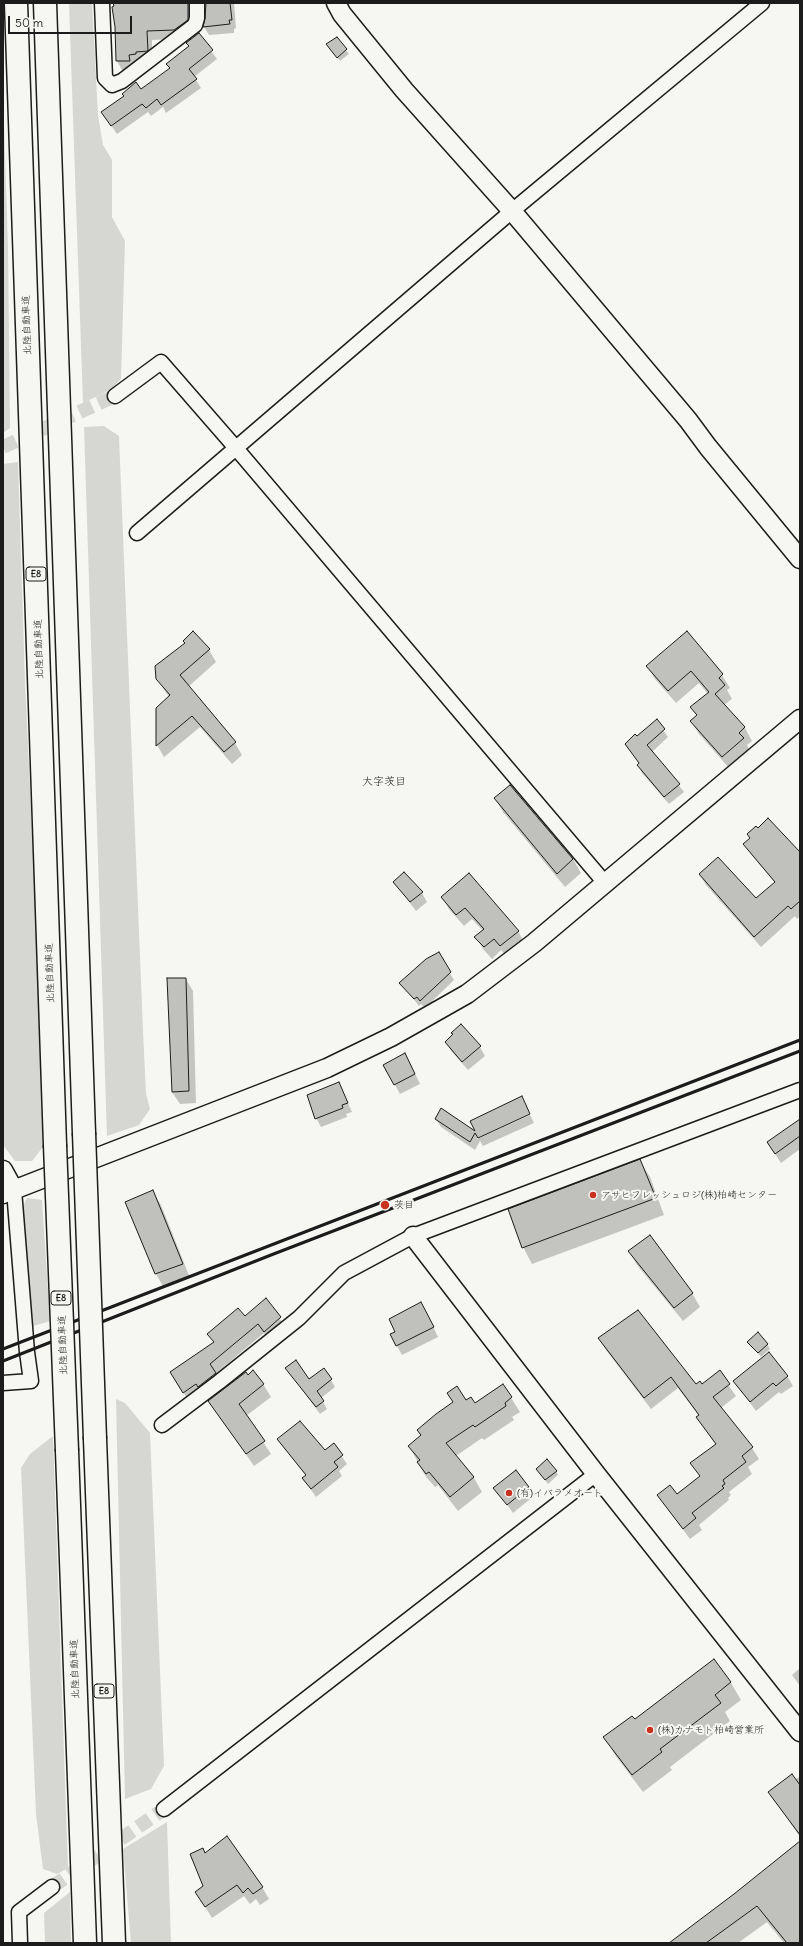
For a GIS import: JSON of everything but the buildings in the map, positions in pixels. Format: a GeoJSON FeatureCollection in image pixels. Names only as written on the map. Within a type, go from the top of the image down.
{"type":"FeatureCollection","features":[{"type":"Feature","properties":{"kind":"highway","name":"北陸自動車道"},"geometry":{"type":"LineString","coordinates":[[16,3],[55,1145],[85,1943]]}},
{"type":"Feature","properties":{"kind":"highway","name":"E8"},"geometry":{"type":"LineString","coordinates":[[45,3],[114,1943]]}},
{"type":"Feature","properties":{"kind":"street"},"geometry":{"type":"LineString","coordinates":[[102,3],[105,78],[112,85],[122,81],[195,25],[198,18],[197,3]]}},
{"type":"Feature","properties":{"kind":"street"},"geometry":{"type":"LineString","coordinates":[[336,3],[342,14],[404,90],[512,211],[688,420],[708,447],[800,559]]}},
{"type":"Feature","properties":{"kind":"street"},"geometry":{"type":"LineString","coordinates":[[137,533],[235,447],[512,211],[762,3]]}},
{"type":"Feature","properties":{"kind":"street"},"geometry":{"type":"LineString","coordinates":[[115,396],[161,362],[235,447],[604,883]]}},
{"type":"Feature","properties":{"kind":"street"},"geometry":{"type":"LineString","coordinates":[[9,1192],[320,1071],[391,1037],[467,994],[534,943],[800,719]]}},
{"type":"Feature","properties":{"kind":"street"},"geometry":{"type":"LineString","coordinates":[[162,1425],[299,1318],[344,1273],[414,1236],[798,1093]]}},
{"type":"Feature","properties":{"kind":"street"},"geometry":{"type":"LineString","coordinates":[[3,1170],[9,1192],[31,1381],[3,1383]]}},
{"type":"Feature","properties":{"kind":"street"},"geometry":{"type":"LineString","coordinates":[[414,1236],[596,1474],[800,1732]]}},
{"type":"Feature","properties":{"kind":"street"},"geometry":{"type":"LineString","coordinates":[[164,1809],[596,1474]]}},
{"type":"Feature","properties":{"kind":"street"},"geometry":{"type":"LineString","coordinates":[[20,1943],[19,1912],[52,1887]]}},
{"type":"Feature","properties":{"kind":"shaded area"},"geometry":{"type":"Polygon","coordinates":[[[69,3],[92,3],[98,115],[103,145],[112,160],[112,217],[125,241],[121,379],[110,390],[83,403],[69,3]]]}},
{"type":"Feature","properties":{"kind":"shaded area"},"geometry":{"type":"Polygon","coordinates":[[[3,92],[8,248],[10,428],[3,433],[3,92]]]}},
{"type":"Feature","properties":{"kind":"shaded area"},"geometry":{"type":"Polygon","coordinates":[[[104,426],[119,436],[143,1031],[146,1094],[150,1109],[139,1125],[107,1136],[84,427],[104,426]]]}},
{"type":"Feature","properties":{"kind":"shaded area"},"geometry":{"type":"Polygon","coordinates":[[[18,462],[25,682],[40,1002],[43,1147],[32,1161],[15,1161],[3,1145],[3,464],[18,462]]]}},
{"type":"Feature","properties":{"kind":"shaded area"},"geometry":{"type":"Polygon","coordinates":[[[27,1198],[42,1200],[50,1321],[27,1328],[22,1209],[27,1198]]]}},
{"type":"Feature","properties":{"kind":"shaded area"},"geometry":{"type":"Polygon","coordinates":[[[116,1399],[125,1403],[150,1433],[164,1766],[151,1789],[125,1799],[116,1399]]]}},
{"type":"Feature","properties":{"kind":"shaded area"},"geometry":{"type":"Polygon","coordinates":[[[53,1436],[68,1868],[57,1874],[43,1869],[36,1814],[21,1468],[30,1454],[53,1436]]]}},
{"type":"Feature","properties":{"kind":"shaded area"},"geometry":{"type":"Polygon","coordinates":[[[167,1822],[171,1943],[131,1943],[123,1849],[167,1822]]]}},
{"type":"Feature","properties":{"kind":"shaded area"},"geometry":{"type":"Polygon","coordinates":[[[70,1892],[71,1943],[45,1943],[44,1913],[70,1892]]]}},
{"type":"Feature","properties":{"kind":"tunnel"},"geometry":{"type":"LineString","coordinates":[[3,447],[115,396]]}},
{"type":"Feature","properties":{"kind":"tunnel"},"geometry":{"type":"LineString","coordinates":[[52,1887],[164,1809]]}},
{"type":"Feature","properties":{"kind":"railway"},"geometry":{"type":"LineString","coordinates":[[3,1349],[800,1040]]}},
{"type":"Feature","properties":{"kind":"railway"},"geometry":{"type":"LineString","coordinates":[[3,1361],[271,1255],[800,1051]]}},
{"type":"Feature","properties":{"kind":"place","name":"アサヒフレッシュロジ(株)柏崎センター"},"geometry":{"type":"Point","coordinates":[593,1195]}},
{"type":"Feature","properties":{"kind":"place","name":"茨目"},"geometry":{"type":"Point","coordinates":[385,1205]}},
{"type":"Feature","properties":{"kind":"place","name":"(有)イバラメオート"},"geometry":{"type":"Point","coordinates":[509,1493]}},
{"type":"Feature","properties":{"kind":"place","name":"(株)カナモト柏崎営業所"},"geometry":{"type":"Point","coordinates":[650,1730]}},
{"type":"Feature","properties":{"kind":"district","name":"大字茨目"},"geometry":{"type":"Point","coordinates":[384,782]}}]}
